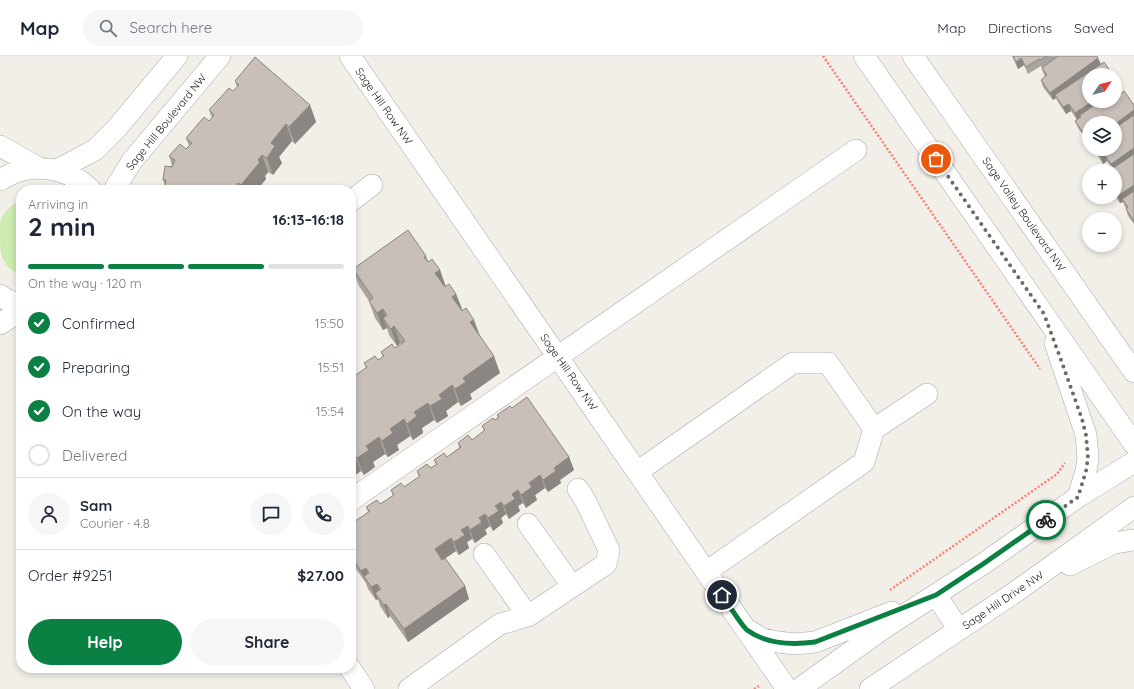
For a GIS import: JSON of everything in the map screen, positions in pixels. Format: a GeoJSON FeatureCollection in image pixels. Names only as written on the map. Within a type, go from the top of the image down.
{"type":"FeatureCollection","features":[{"type":"Feature","properties":{"kind":"street"},"geometry":{"type":"LineString","coordinates":[[0,180],[18,171],[48,169],[94,150],[116,129],[177,56]]}},
{"type":"Feature","properties":{"kind":"street","name":"Sage Hill Boulevard NW"},"geometry":{"type":"LineString","coordinates":[[117,185],[132,161],[220,56]]}},
{"type":"Feature","properties":{"kind":"street","name":"Sage Hill Row NW"},"geometry":{"type":"LineString","coordinates":[[350,56],[782,682]]}},
{"type":"Feature","properties":{"kind":"street"},"geometry":{"type":"LineString","coordinates":[[864,56],[1134,444]]}},
{"type":"Feature","properties":{"kind":"street","name":"Sage Valley Boulevard NW"},"geometry":{"type":"LineString","coordinates":[[913,56],[1134,372]]}},
{"type":"Feature","properties":{"kind":"street"},"geometry":{"type":"LineString","coordinates":[[0,146],[48,169],[75,177],[85,185]]}},
{"type":"Feature","properties":{"kind":"street"},"geometry":{"type":"LineString","coordinates":[[356,497],[856,150]]}},
{"type":"Feature","properties":{"kind":"street"},"geometry":{"type":"LineString","coordinates":[[356,197],[372,186]]}},
{"type":"Feature","properties":{"kind":"street"},"geometry":{"type":"LineString","coordinates":[[0,295],[7,300],[16,303]]}},
{"type":"Feature","properties":{"kind":"street"},"geometry":{"type":"LineString","coordinates":[[0,324],[16,313]]}},
{"type":"Feature","properties":{"kind":"street"},"geometry":{"type":"LineString","coordinates":[[1044,314],[1086,435],[1088,458],[1086,471],[1078,497]]}},
{"type":"Feature","properties":{"kind":"street"},"geometry":{"type":"LineString","coordinates":[[637,472],[793,363],[828,363],[874,429]]}},
{"type":"Feature","properties":{"kind":"street"},"geometry":{"type":"LineString","coordinates":[[706,572],[864,462],[874,429],[927,394]]}},
{"type":"Feature","properties":{"kind":"street"},"geometry":{"type":"LineString","coordinates":[[798,689],[884,628],[983,564],[1078,497],[1134,462]]}},
{"type":"Feature","properties":{"kind":"street"},"geometry":{"type":"LineString","coordinates":[[409,689],[500,624],[528,616],[606,564],[609,550],[586,502],[578,489]]}},
{"type":"Feature","properties":{"kind":"street","name":"Sage Hill Drive NW"},"geometry":{"type":"LineString","coordinates":[[870,689],[1014,593],[1134,508]]}},
{"type":"Feature","properties":{"kind":"street"},"geometry":{"type":"LineString","coordinates":[[528,524],[572,586]]}},
{"type":"Feature","properties":{"kind":"street"},"geometry":{"type":"LineString","coordinates":[[1014,593],[1114,543],[1134,540]]}},
{"type":"Feature","properties":{"kind":"street"},"geometry":{"type":"LineString","coordinates":[[484,554],[528,616]]}},
{"type":"Feature","properties":{"kind":"street"},"geometry":{"type":"LineString","coordinates":[[746,629],[763,639],[778,642],[795,644],[815,642],[936,595]]}},
{"type":"Feature","properties":{"kind":"street"},"geometry":{"type":"LineString","coordinates":[[936,595],[959,630]]}},
{"type":"Feature","properties":{"kind":"street"},"geometry":{"type":"LineString","coordinates":[[353,673],[364,689]]}},
{"type":"Feature","properties":{"kind":"path"},"geometry":{"type":"LineString","coordinates":[[823,56],[1043,372]]}},
{"type":"Feature","properties":{"kind":"path"},"geometry":{"type":"LineString","coordinates":[[889,591],[1057,474],[1067,462]]}},
{"type":"Feature","properties":{"kind":"path"},"geometry":{"type":"LineString","coordinates":[[754,689],[782,682]]}},
{"type":"Feature","properties":{"kind":"green space"},"geometry":{"type":"Polygon","coordinates":[[[16,202],[16,273],[6,264],[0,248],[1,219],[16,202]]]}},
{"type":"Feature","properties":{"kind":"building"},"geometry":{"type":"Polygon","coordinates":[[[1013,56],[1047,56],[1026,67],[1021,58],[1016,62],[1013,56]]]}},
{"type":"Feature","properties":{"kind":"building"},"geometry":{"type":"Polygon","coordinates":[[[1058,56],[1097,56],[1098,58],[1084,68],[1082,68],[1082,70],[1050,93],[1041,80],[1047,75],[1042,68],[1058,56]]]}},
{"type":"Feature","properties":{"kind":"building"},"geometry":{"type":"Polygon","coordinates":[[[255,57],[310,105],[289,127],[286,124],[271,143],[275,146],[267,158],[262,155],[258,160],[260,162],[241,185],[238,183],[237,185],[165,185],[166,180],[163,180],[165,166],[172,167],[175,160],[169,156],[180,144],[186,149],[192,143],[186,138],[204,117],[209,121],[214,115],[209,110],[229,88],[233,91],[239,85],[235,81],[255,57]]]}},
{"type":"Feature","properties":{"kind":"building"},"geometry":{"type":"Polygon","coordinates":[[[1104,62],[1108,68],[1095,68],[1104,62]]]}},
{"type":"Feature","properties":{"kind":"building"},"geometry":{"type":"Polygon","coordinates":[[[1082,77],[1082,108],[1075,113],[1069,104],[1063,107],[1055,95],[1082,77]]]}},
{"type":"Feature","properties":{"kind":"building"},"geometry":{"type":"Polygon","coordinates":[[[1124,91],[1134,105],[1134,110],[1122,119],[1122,116],[1082,116],[1082,131],[1075,121],[1081,117],[1079,116],[1090,108],[1122,108],[1122,93],[1124,91]]]}},
{"type":"Feature","properties":{"kind":"building"},"geometry":{"type":"Polygon","coordinates":[[[1134,115],[1134,148],[1111,164],[1105,156],[1122,156],[1122,123],[1134,115]]]}},
{"type":"Feature","properties":{"kind":"building"},"geometry":{"type":"Polygon","coordinates":[[[1134,154],[1134,185],[1122,193],[1122,164],[1119,164],[1134,154]]]}},
{"type":"Feature","properties":{"kind":"building"},"geometry":{"type":"Polygon","coordinates":[[[1134,191],[1134,221],[1126,209],[1128,207],[1122,199],[1134,191]]]}},
{"type":"Feature","properties":{"kind":"building"},"geometry":{"type":"Polygon","coordinates":[[[408,230],[426,256],[424,257],[428,262],[432,259],[440,270],[435,273],[445,287],[449,284],[456,294],[452,297],[462,311],[466,308],[474,320],[470,322],[494,356],[463,378],[466,382],[455,389],[452,385],[439,395],[442,399],[430,406],[428,403],[414,412],[417,416],[407,424],[404,419],[390,429],[393,433],[382,441],[379,437],[366,446],[369,450],[357,458],[356,375],[367,367],[364,363],[375,356],[378,360],[384,356],[381,352],[392,344],[395,348],[405,341],[394,326],[391,329],[383,318],[387,315],[383,309],[377,313],[369,301],[373,298],[356,273],[356,267],[408,230]]]}},
{"type":"Feature","properties":{"kind":"building"},"geometry":{"type":"Polygon","coordinates":[[[527,397],[569,457],[554,468],[556,471],[543,480],[540,475],[529,483],[532,487],[521,495],[518,490],[512,494],[515,499],[504,506],[501,502],[495,506],[499,511],[488,518],[485,514],[479,518],[482,522],[470,530],[468,526],[461,530],[465,535],[454,542],[451,538],[435,549],[442,560],[445,558],[465,586],[404,629],[386,604],[384,605],[375,593],[381,589],[377,584],[371,587],[364,576],[369,573],[366,568],[361,571],[356,564],[356,521],[370,511],[366,507],[377,500],[380,504],[394,495],[391,490],[401,483],[404,487],[420,476],[417,471],[427,464],[431,468],[437,464],[434,460],[444,453],[447,457],[461,447],[458,443],[468,435],[472,440],[485,430],[482,426],[493,418],[495,420],[499,417],[497,415],[510,406],[512,408],[527,397]]]}},
{"type":"Feature","properties":{"kind":"way so far"},"geometry":{"type":"LineString","coordinates":[[936,159],[1044,314],[1082,419],[1086,435],[1088,458],[1086,471],[1078,497],[1046,520]]}},
{"type":"Feature","properties":{"kind":"route"},"geometry":{"type":"LineString","coordinates":[[722,595],[746,629],[763,639],[795,644],[815,642],[936,595],[1046,520]]}}]}
